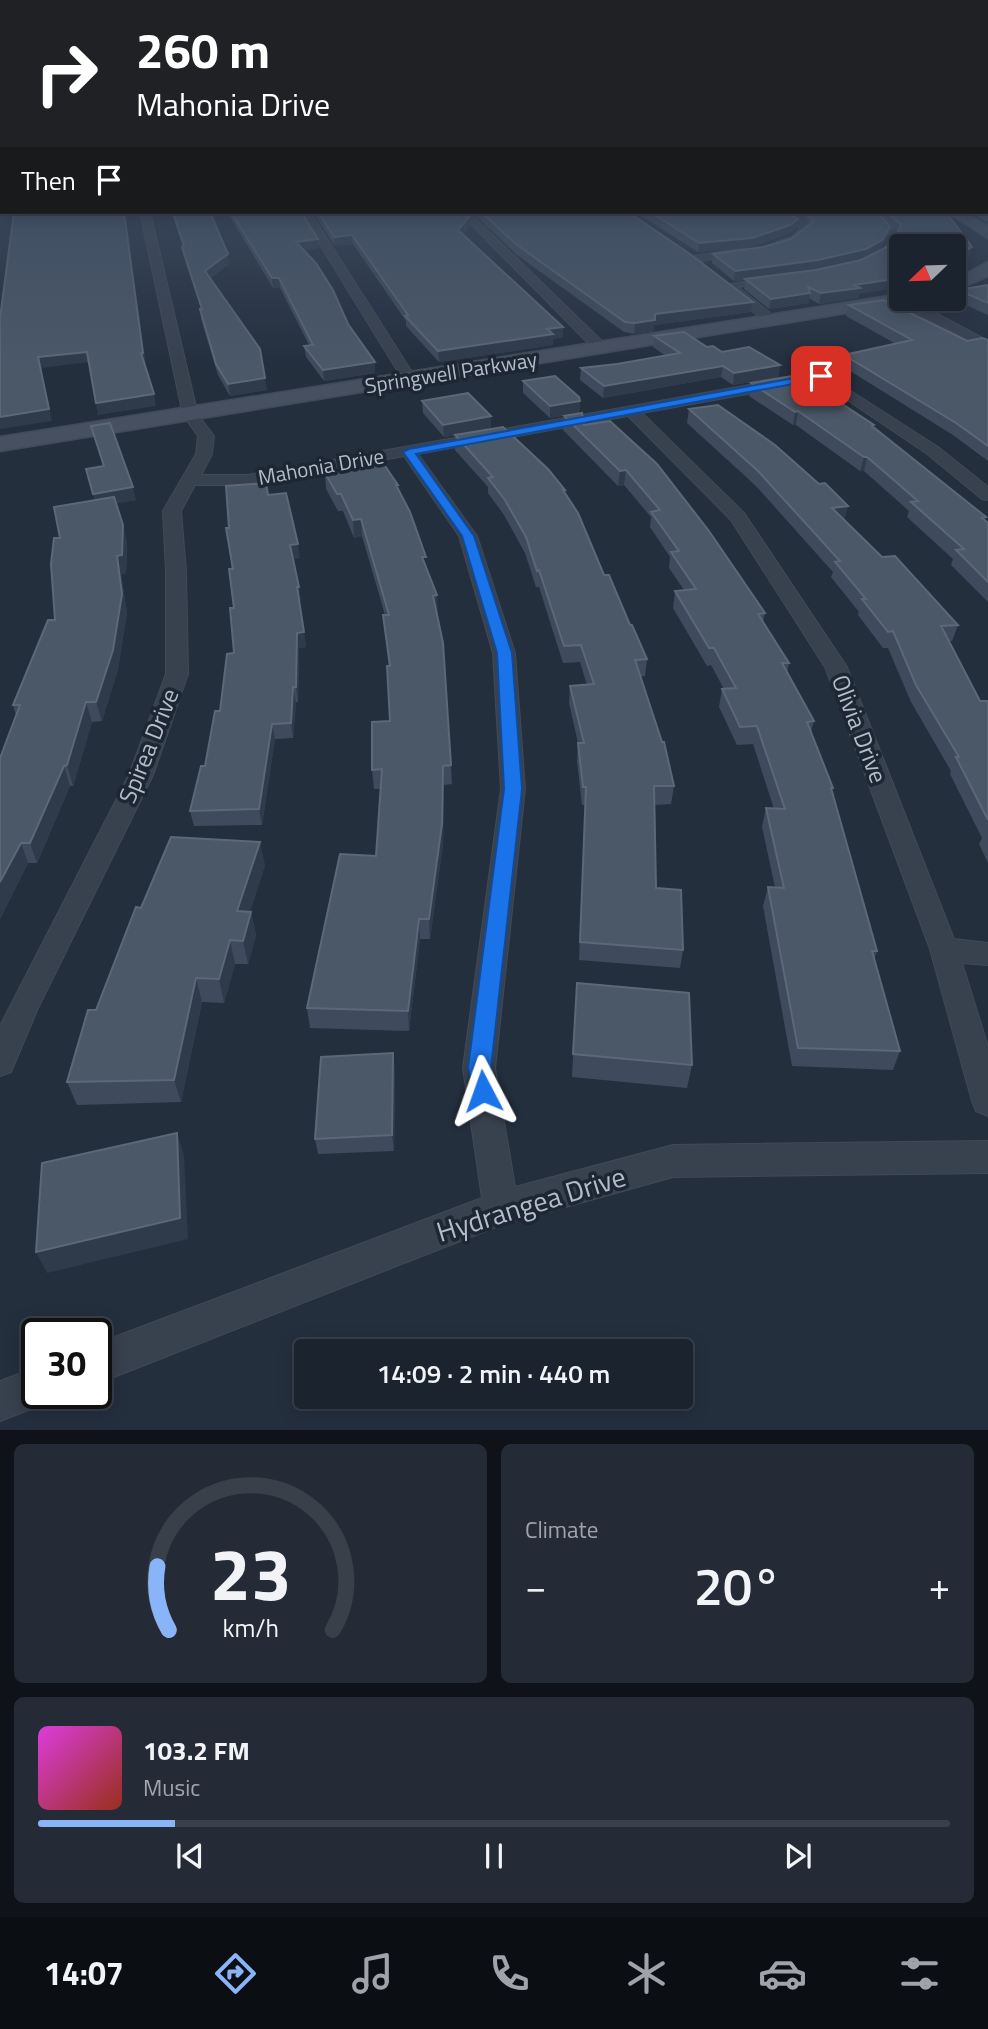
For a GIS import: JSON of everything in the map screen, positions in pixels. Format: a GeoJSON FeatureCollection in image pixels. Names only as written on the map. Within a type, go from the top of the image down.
{"type":"FeatureCollection","features":[{"type":"Feature","properties":{"kind":"street"},"geometry":{"type":"LineString","coordinates":[[149,232],[191,415]]}},
{"type":"Feature","properties":{"kind":"street"},"geometry":{"type":"LineString","coordinates":[[317,232],[410,380]]}},
{"type":"Feature","properties":{"kind":"street"},"geometry":{"type":"LineString","coordinates":[[484,232],[601,348]]}},
{"type":"Feature","properties":{"kind":"street"},"geometry":{"type":"LineString","coordinates":[[771,320],[690,256],[768,247],[796,239],[803,232]]}},
{"type":"Feature","properties":{"kind":"street"},"geometry":{"type":"LineString","coordinates":[[966,281],[978,276],[988,267]]}},
{"type":"Feature","properties":{"kind":"street","name":"Springwell Parkway"},"geometry":{"type":"LineString","coordinates":[[0,444],[889,301]]}},
{"type":"Feature","properties":{"kind":"street"},"geometry":{"type":"LineString","coordinates":[[924,312],[988,346]]}},
{"type":"Feature","properties":{"kind":"street"},"geometry":{"type":"LineString","coordinates":[[969,336],[988,331]]}},
{"type":"Feature","properties":{"kind":"street","name":"Mahonia Drive"},"geometry":{"type":"LineString","coordinates":[[191,480],[248,480],[821,376],[932,450],[988,495]]}},
{"type":"Feature","properties":{"kind":"street","name":"Olivia Drive"},"geometry":{"type":"LineString","coordinates":[[632,411],[738,517],[836,667],[944,949],[988,1101]]}},
{"type":"Feature","properties":{"kind":"street","name":"Spirea Drive"},"geometry":{"type":"LineString","coordinates":[[0,1062],[23,1008],[141,775],[177,674],[176,572],[172,511],[204,454],[206,436],[191,415]]}},
{"type":"Feature","properties":{"kind":"street"},"geometry":{"type":"LineString","coordinates":[[409,452],[468,536],[504,653],[513,789],[480,1068],[501,1208]]}},
{"type":"Feature","properties":{"kind":"street"},"geometry":{"type":"LineString","coordinates":[[944,949],[988,954]]}},
{"type":"Feature","properties":{"kind":"street","name":"Hydrangea Drive"},"geometry":{"type":"LineString","coordinates":[[112,1358],[501,1208],[673,1161],[988,1157]]}},
{"type":"Feature","properties":{"kind":"street"},"geometry":{"type":"LineString","coordinates":[[0,1401],[21,1393]]}},
{"type":"Feature","properties":{"kind":"lane"},"geometry":{"type":"LineString","coordinates":[[877,257],[892,245],[894,236],[891,232]]}},
{"type":"Feature","properties":{"kind":"lane"},"geometry":{"type":"LineString","coordinates":[[720,279],[766,281]]}},
{"type":"Feature","properties":{"kind":"building"},"geometry":{"type":"Polygon","coordinates":[[[11,232],[127,232],[141,353],[154,394],[96,403],[87,352],[38,357],[49,409],[0,417],[0,318],[11,232]]]}},
{"type":"Feature","properties":{"kind":"building"},"geometry":{"type":"Polygon","coordinates":[[[179,232],[218,232],[228,254],[205,271],[260,349],[265,378],[228,384],[216,364],[182,247],[184,246],[179,232]]]}},
{"type":"Feature","properties":{"kind":"building"},"geometry":{"type":"Polygon","coordinates":[[[243,232],[313,232],[318,239],[296,242],[316,263],[333,290],[348,324],[375,362],[323,370],[304,346],[313,345],[279,278],[272,278],[243,232]]]}},
{"type":"Feature","properties":{"kind":"building"},"geometry":{"type":"Polygon","coordinates":[[[331,232],[460,232],[563,327],[547,329],[553,334],[438,351],[405,316],[408,315],[352,235],[334,237],[331,232]]]}},
{"type":"Feature","properties":{"kind":"building"},"geometry":{"type":"Polygon","coordinates":[[[503,232],[657,232],[753,302],[655,314],[655,320],[625,322],[503,232]]]}},
{"type":"Feature","properties":{"kind":"building"},"geometry":{"type":"Polygon","coordinates":[[[681,232],[770,232],[752,238],[699,243],[681,232]]]}},
{"type":"Feature","properties":{"kind":"building"},"geometry":{"type":"Polygon","coordinates":[[[800,232],[887,232],[882,240],[866,249],[818,260],[735,271],[713,254],[763,247],[791,239],[800,232]]]}},
{"type":"Feature","properties":{"kind":"building"},"geometry":{"type":"Polygon","coordinates":[[[898,232],[961,232],[962,234],[897,234],[898,232]]]}},
{"type":"Feature","properties":{"kind":"building"},"geometry":{"type":"Polygon","coordinates":[[[966,239],[972,247],[966,250],[966,239]]]}},
{"type":"Feature","properties":{"kind":"building"},"geometry":{"type":"Polygon","coordinates":[[[889,246],[889,280],[854,285],[860,288],[821,293],[808,287],[810,293],[771,299],[745,279],[816,270],[861,260],[889,246]]]}},
{"type":"Feature","properties":{"kind":"building"},"geometry":{"type":"Polygon","coordinates":[[[988,285],[988,303],[966,293],[966,289],[988,285]]]}},
{"type":"Feature","properties":{"kind":"building"},"geometry":{"type":"Polygon","coordinates":[[[884,300],[889,302],[889,312],[908,312],[967,341],[982,338],[988,340],[988,446],[956,423],[844,355],[912,340],[849,305],[884,300]]]}},
{"type":"Feature","properties":{"kind":"building"},"geometry":{"type":"Polygon","coordinates":[[[684,332],[707,347],[713,346],[722,352],[749,347],[780,365],[734,373],[723,366],[604,386],[581,368],[680,353],[654,336],[684,332]]]}},
{"type":"Feature","properties":{"kind":"building"},"geometry":{"type":"Polygon","coordinates":[[[798,375],[874,425],[872,426],[986,517],[982,518],[988,523],[988,582],[956,550],[964,549],[911,502],[918,501],[867,457],[751,383],[798,375]]]}},
{"type":"Feature","properties":{"kind":"building"},"geometry":{"type":"Polygon","coordinates":[[[555,376],[579,397],[580,401],[550,406],[523,381],[555,376]]]}},
{"type":"Feature","properties":{"kind":"building"},"geometry":{"type":"Polygon","coordinates":[[[468,393],[491,416],[443,425],[422,401],[468,393]]]}},
{"type":"Feature","properties":{"kind":"building"},"geometry":{"type":"Polygon","coordinates":[[[718,405],[775,445],[819,484],[825,483],[848,506],[832,508],[882,557],[895,556],[958,625],[941,626],[980,701],[988,701],[988,820],[956,757],[959,757],[916,685],[893,631],[888,632],[862,599],[866,599],[835,562],[840,561],[758,471],[689,409],[718,405]]]}},
{"type":"Feature","properties":{"kind":"building"},"geometry":{"type":"Polygon","coordinates":[[[582,413],[584,425],[610,421],[657,464],[709,531],[765,613],[758,614],[789,663],[782,663],[814,721],[807,722],[833,788],[877,951],[872,951],[900,1051],[798,1048],[768,887],[784,888],[766,808],[785,809],[757,726],[740,727],[722,689],[736,688],[714,648],[709,648],[675,591],[696,589],[671,552],[679,551],[651,512],[660,510],[626,470],[620,471],[564,416],[582,413]]]}},
{"type":"Feature","properties":{"kind":"building"},"geometry":{"type":"Polygon","coordinates":[[[110,423],[133,487],[93,494],[86,469],[104,466],[91,426],[110,423]]]}},
{"type":"Feature","properties":{"kind":"building"},"geometry":{"type":"Polygon","coordinates":[[[503,427],[548,469],[565,490],[578,513],[604,575],[609,575],[647,659],[635,660],[664,742],[674,786],[654,786],[656,888],[681,890],[683,950],[580,942],[586,787],[583,787],[578,743],[584,743],[570,686],[594,684],[581,645],[564,646],[526,537],[505,500],[488,478],[493,477],[455,435],[503,427]]]}},
{"type":"Feature","properties":{"kind":"building"},"geometry":{"type":"Polygon","coordinates":[[[383,463],[398,485],[410,512],[426,557],[422,557],[437,595],[433,596],[443,643],[451,765],[443,766],[442,824],[429,919],[419,919],[408,1011],[307,1008],[340,854],[376,856],[382,769],[372,770],[372,722],[390,721],[387,666],[390,666],[383,615],[389,615],[361,519],[353,520],[341,494],[337,494],[325,473],[383,463]]]}},
{"type":"Feature","properties":{"kind":"building"},"geometry":{"type":"Polygon","coordinates":[[[266,483],[268,495],[286,493],[298,544],[290,545],[299,587],[304,632],[297,633],[296,687],[293,687],[291,723],[272,724],[259,809],[190,811],[201,766],[205,766],[215,711],[220,711],[227,654],[234,653],[230,608],[234,608],[229,569],[233,569],[226,528],[229,528],[226,486],[266,483]]]}},
{"type":"Feature","properties":{"kind":"building"},"geometry":{"type":"Polygon","coordinates":[[[114,497],[123,525],[122,555],[117,556],[122,594],[113,650],[96,702],[86,702],[67,765],[64,766],[30,843],[21,843],[0,882],[0,758],[20,705],[13,705],[48,620],[55,620],[51,564],[54,538],[60,538],[54,507],[114,497]]]}},
{"type":"Feature","properties":{"kind":"building"},"geometry":{"type":"Polygon","coordinates":[[[171,837],[260,842],[237,911],[251,912],[243,941],[230,940],[219,979],[196,978],[174,1080],[67,1082],[88,1010],[96,1010],[136,907],[141,908],[171,837]]]}},
{"type":"Feature","properties":{"kind":"building"},"geometry":{"type":"Polygon","coordinates":[[[577,983],[689,993],[692,1065],[573,1054],[577,983]]]}},
{"type":"Feature","properties":{"kind":"building"},"geometry":{"type":"Polygon","coordinates":[[[393,1053],[392,1135],[315,1139],[321,1057],[393,1053]]]}},
{"type":"Feature","properties":{"kind":"building"},"geometry":{"type":"Polygon","coordinates":[[[177,1133],[180,1218],[36,1252],[42,1163],[177,1133]]]}},
{"type":"Feature","properties":{"kind":"route"},"geometry":{"type":"LineString","coordinates":[[483,1091],[480,1068],[513,789],[504,653],[468,536],[409,452],[821,376]]}}]}
